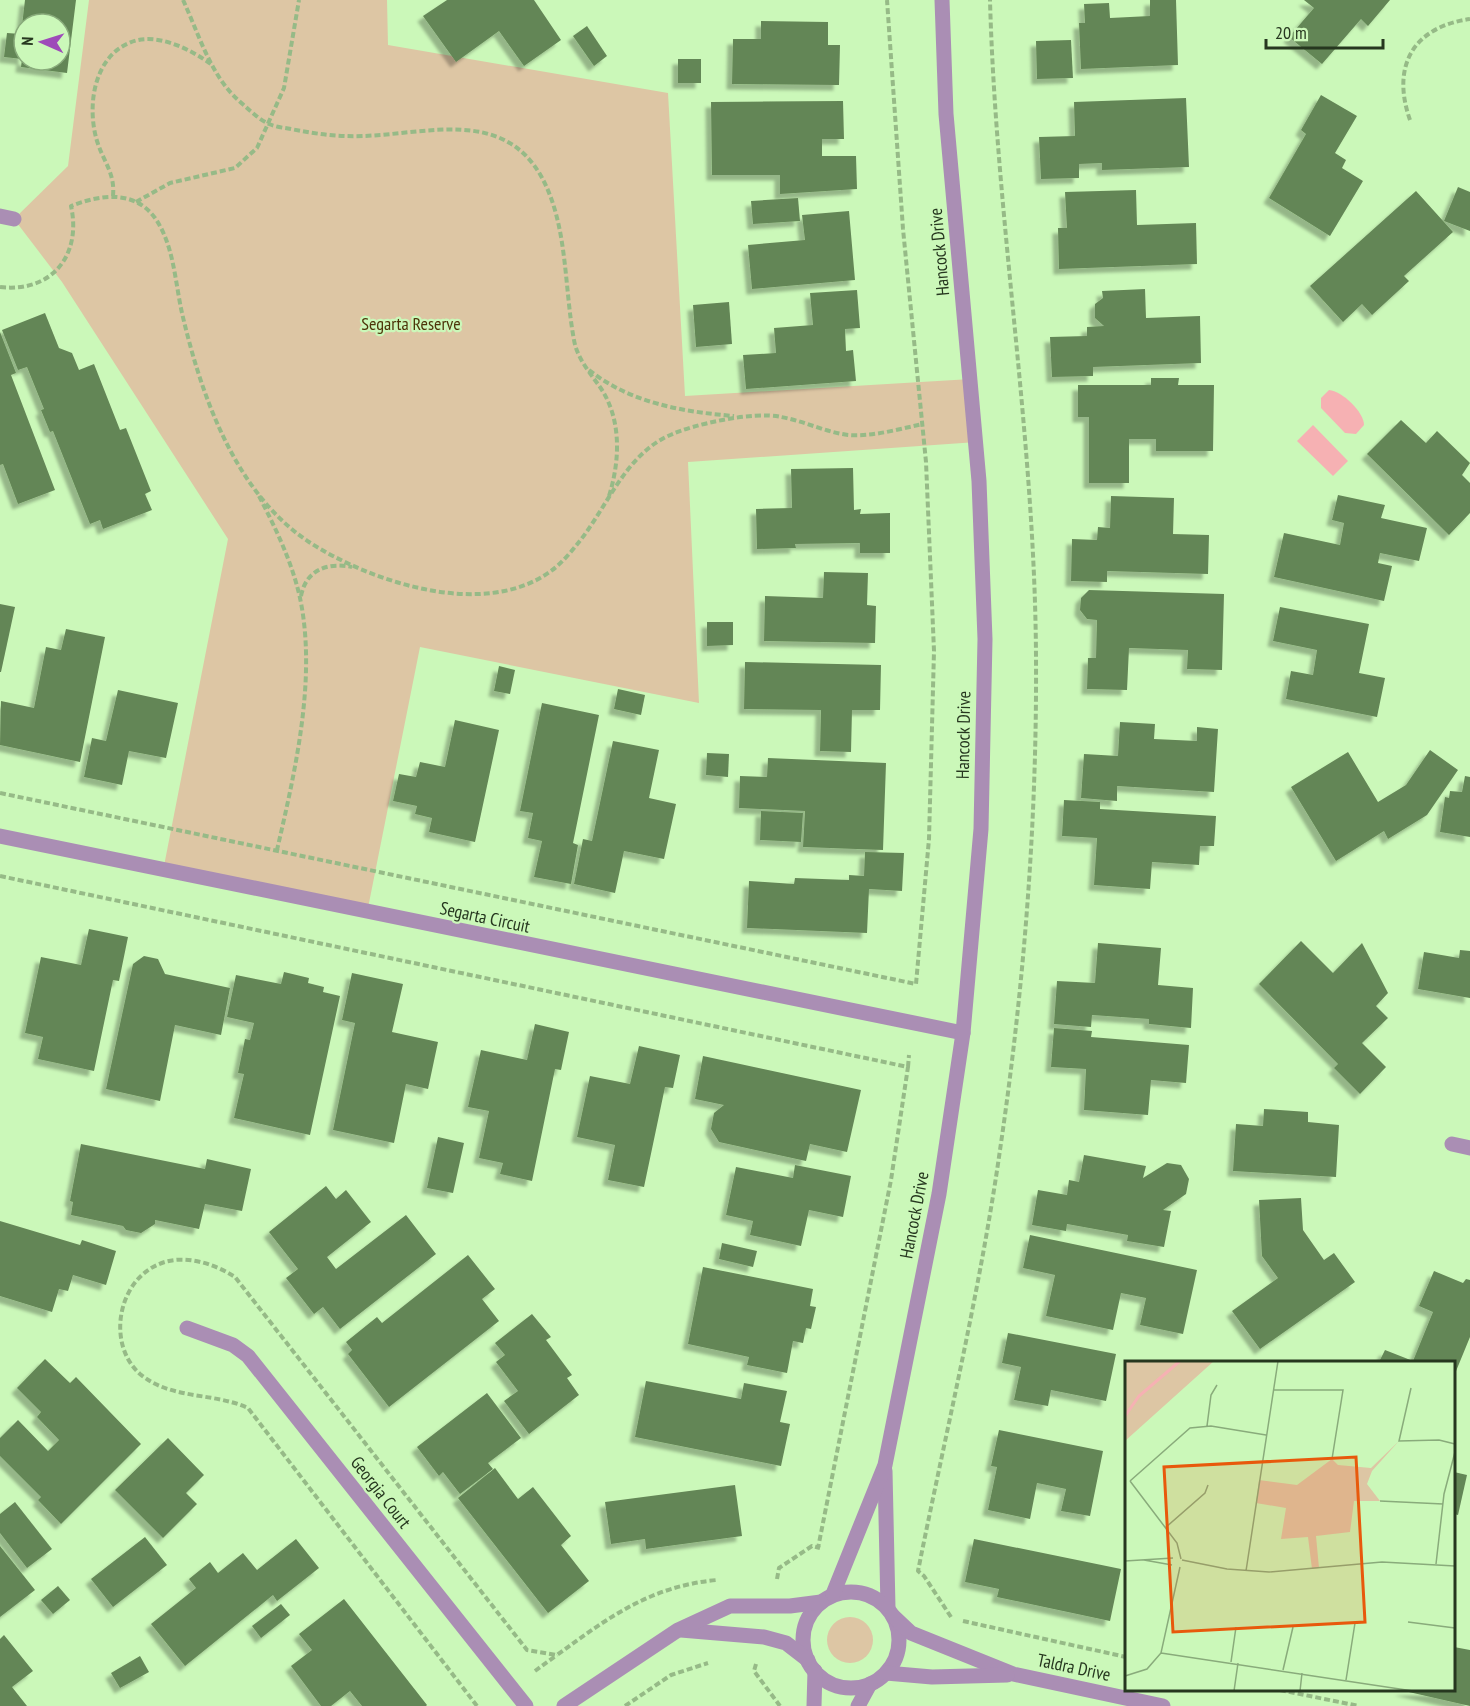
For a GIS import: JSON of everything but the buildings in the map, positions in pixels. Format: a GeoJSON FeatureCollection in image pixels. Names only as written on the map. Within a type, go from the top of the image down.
{"type":"FeatureCollection","features":[{"type":"Feature","properties":{"kind":"street","name":"Hancock Drive"},"geometry":{"type":"LineString","coordinates":[[827,1598],[885,1465],[939,1194],[963,1033],[981,829],[985,639],[977,442],[946,114],[942,0]]}},
{"type":"Feature","properties":{"kind":"street","name":"Segarta Circuit"},"geometry":{"type":"LineString","coordinates":[[0,836],[963,1033]]}},
{"type":"Feature","properties":{"kind":"street"},"geometry":{"type":"LineString","coordinates":[[1452,1144],[1470,1148]]}},
{"type":"Feature","properties":{"kind":"street","name":"Georgia Court"},"geometry":{"type":"LineString","coordinates":[[187,1328],[233,1345],[248,1356],[526,1706]]}},
{"type":"Feature","properties":{"kind":"street","name":"Hancock Drive"},"geometry":{"type":"LineString","coordinates":[[885,1465],[890,1611]]}},
{"type":"Feature","properties":{"kind":"street"},"geometry":{"type":"LineString","coordinates":[[564,1706],[678,1630],[730,1606],[790,1606],[850,1592],[864,1593],[876,1599],[890,1611],[898,1629],[899,1645],[895,1660],[886,1673],[870,1684],[854,1688],[841,1687],[828,1682],[812,1665],[786,1644],[750,1634],[678,1630]]}},
{"type":"Feature","properties":{"kind":"street"},"geometry":{"type":"LineString","coordinates":[[814,1706],[812,1665],[803,1645],[805,1629],[811,1614],[827,1598]]}},
{"type":"Feature","properties":{"kind":"street","name":"Taldra Drive"},"geometry":{"type":"LineString","coordinates":[[890,1611],[911,1633],[939,1642],[1013,1674],[1163,1706]]}},
{"type":"Feature","properties":{"kind":"street","name":"Taldra Drive"},"geometry":{"type":"LineString","coordinates":[[886,1673],[932,1677],[1013,1674]]}},
{"type":"Feature","properties":{"kind":"street"},"geometry":{"type":"LineString","coordinates":[[858,1706],[870,1684]]}},
{"type":"Feature","properties":{"kind":"path"},"geometry":{"type":"LineString","coordinates":[[183,0],[212,64],[235,98],[269,124],[322,136],[364,136],[449,128],[497,135],[524,153],[541,177],[555,211],[574,343],[584,366],[608,399],[615,425],[616,469],[607,503]]}},
{"type":"Feature","properties":{"kind":"path"},"geometry":{"type":"LineString","coordinates":[[136,202],[170,183],[235,168],[256,148],[269,124],[289,70],[299,0]]}},
{"type":"Feature","properties":{"kind":"path"},"geometry":{"type":"LineString","coordinates":[[887,0],[903,229],[923,424],[932,569],[933,733],[929,839],[915,995]]}},
{"type":"Feature","properties":{"kind":"path"},"geometry":{"type":"LineString","coordinates":[[1410,120],[1401,82],[1409,55],[1428,33],[1438,27],[1470,18]]}},
{"type":"Feature","properties":{"kind":"path"},"geometry":{"type":"LineString","coordinates":[[113,196],[113,174],[98,145],[93,121],[95,90],[104,62],[117,48],[134,40],[143,40],[186,49],[212,64]]}},
{"type":"Feature","properties":{"kind":"path"},"geometry":{"type":"LineString","coordinates":[[0,287],[25,287],[47,280],[61,265],[69,247],[74,218],[71,206],[95,197],[113,196],[136,202],[155,218],[163,233],[194,355],[209,399],[232,453],[256,490],[283,542],[300,598],[304,674],[301,742],[277,850]]}},
{"type":"Feature","properties":{"kind":"path"},"geometry":{"type":"LineString","coordinates":[[584,366],[619,389],[657,403],[698,413],[739,417],[778,416],[852,435],[923,424]]}},
{"type":"Feature","properties":{"kind":"path"},"geometry":{"type":"LineString","coordinates":[[256,490],[296,532],[358,568],[402,583],[447,593],[482,593],[516,587],[550,572],[579,542],[634,462],[657,442],[679,432],[739,417]]}},
{"type":"Feature","properties":{"kind":"path"},"geometry":{"type":"LineString","coordinates":[[300,598],[307,579],[319,569],[335,565],[358,568]]}},
{"type":"Feature","properties":{"kind":"path"},"geometry":{"type":"LineString","coordinates":[[0,793],[916,984]]}},
{"type":"Feature","properties":{"kind":"path"},"geometry":{"type":"LineString","coordinates":[[0,876],[908,1067]]}},
{"type":"Feature","properties":{"kind":"path"},"geometry":{"type":"LineString","coordinates":[[818,1548],[891,1180],[909,1055]]}},
{"type":"Feature","properties":{"kind":"path"},"geometry":{"type":"LineString","coordinates":[[777,1581],[778,1568],[812,1546],[825,1550]]}},
{"type":"Feature","properties":{"kind":"path"},"geometry":{"type":"LineString","coordinates":[[759,1653],[754,1671],[780,1706]]}},
{"type":"Feature","properties":{"kind":"path"},"geometry":{"type":"LineString","coordinates":[[529,1675],[557,1655]]}},
{"type":"Feature","properties":{"kind":"path"},"geometry":{"type":"LineString","coordinates":[[748,1661],[756,1662]]}},
{"type":"Feature","properties":{"kind":"path"},"geometry":{"type":"LineString","coordinates":[[624,1706],[671,1675],[712,1662]]}},
{"type":"Feature","properties":{"kind":"path"},"geometry":{"type":"LineString","coordinates":[[1289,1691],[1359,1706]]}},
{"type":"Feature","properties":{"kind":"green space","name":"Segarta Reserve"},"geometry":{"type":"Polygon","coordinates":[[[89,0],[387,0],[388,45],[668,93],[685,396],[971,379],[977,442],[688,462],[699,703],[420,647],[367,913],[163,871],[228,539],[62,282],[14,219],[68,166],[89,0]]]}},
{"type":"Feature","properties":{"kind":"green space"},"geometry":{"type":"Polygon","coordinates":[[[850,1617],[866,1624],[873,1640],[866,1656],[850,1663],[834,1656],[827,1640],[834,1624],[850,1617]]]}},
{"type":"Feature","properties":{"kind":"shaded area"},"geometry":{"type":"Polygon","coordinates":[[[1329,390],[1346,398],[1360,414],[1364,425],[1356,434],[1345,433],[1321,408],[1321,398],[1329,390]]]}},
{"type":"Feature","properties":{"kind":"shaded area"},"geometry":{"type":"Polygon","coordinates":[[[1313,425],[1348,461],[1333,476],[1297,441],[1313,425]]]}}]}
